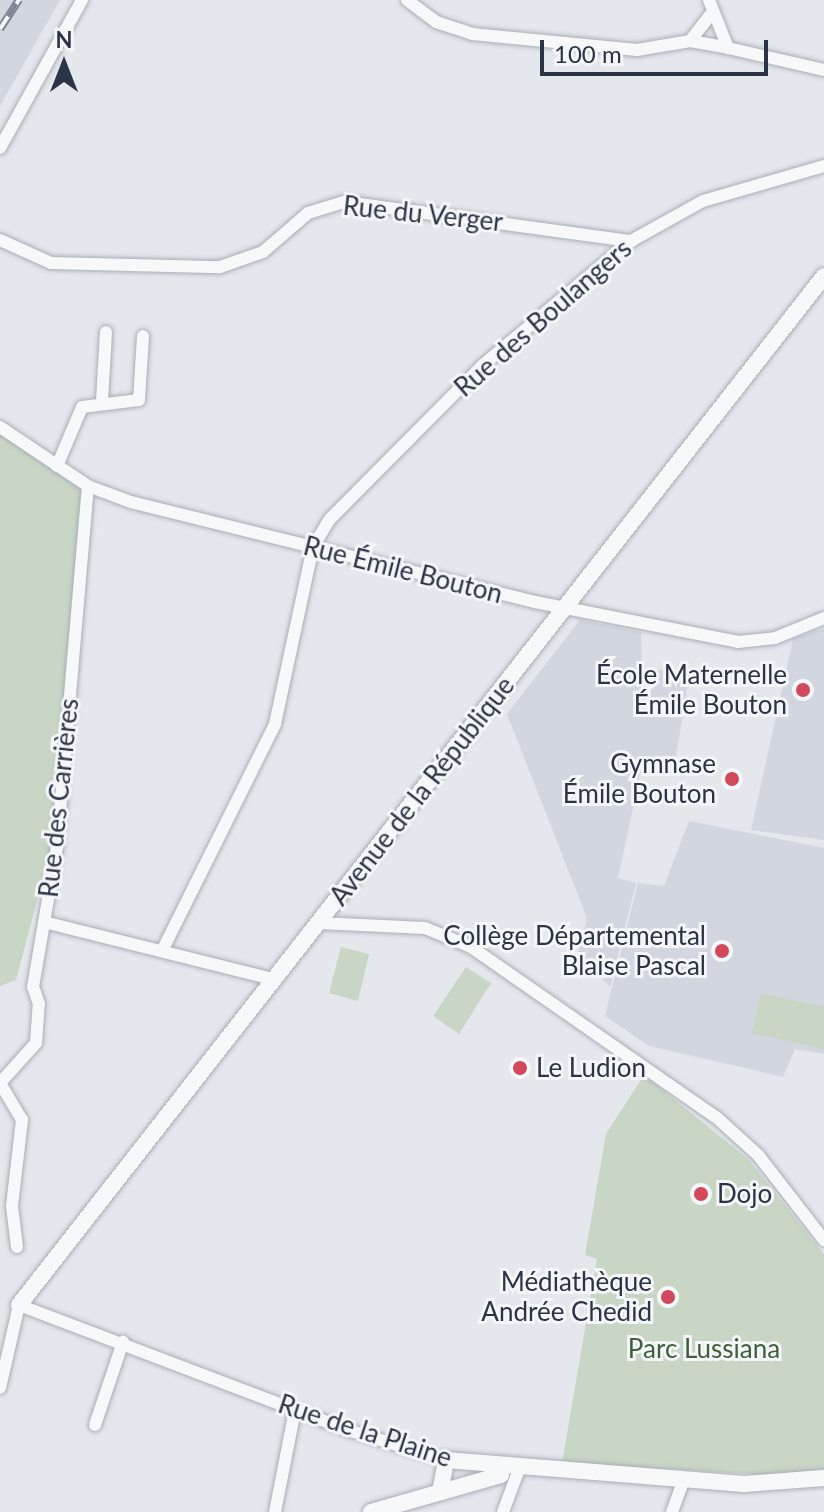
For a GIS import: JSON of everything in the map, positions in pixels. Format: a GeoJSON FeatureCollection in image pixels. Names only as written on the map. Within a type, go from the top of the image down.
{"type":"FeatureCollection","features":[{"type":"Feature","properties":{"kind":"street"},"geometry":{"type":"LineString","coordinates":[[0,148],[82,0]]}},
{"type":"Feature","properties":{"kind":"street"},"geometry":{"type":"LineString","coordinates":[[407,0],[436,22],[472,34],[637,50],[690,41],[824,70]]}},
{"type":"Feature","properties":{"kind":"street"},"geometry":{"type":"LineString","coordinates":[[709,0],[710,15],[728,48]]}},
{"type":"Feature","properties":{"kind":"street"},"geometry":{"type":"LineString","coordinates":[[690,41],[710,15]]}},
{"type":"Feature","properties":{"kind":"street","name":"Rue des Boulangers"},"geometry":{"type":"LineString","coordinates":[[313,547],[330,519],[483,365],[631,241],[703,201],[824,166]]}},
{"type":"Feature","properties":{"kind":"street","name":"Rue du Verger"},"geometry":{"type":"LineString","coordinates":[[0,240],[51,263],[220,267],[263,252],[308,213],[345,202],[631,241]]}},
{"type":"Feature","properties":{"kind":"street","name":"Avenue de la République"},"geometry":{"type":"LineString","coordinates":[[19,1305],[824,276]]}},
{"type":"Feature","properties":{"kind":"street"},"geometry":{"type":"LineString","coordinates":[[102,401],[106,332]]}},
{"type":"Feature","properties":{"kind":"street"},"geometry":{"type":"LineString","coordinates":[[57,466],[76,415],[102,401],[139,400],[143,336]]}},
{"type":"Feature","properties":{"kind":"street","name":"Rue Émile Bouton"},"geometry":{"type":"LineString","coordinates":[[0,427],[88,486],[313,547],[563,608],[738,642],[775,638],[824,618]]}},
{"type":"Feature","properties":{"kind":"street","name":"Rue des Carrières"},"geometry":{"type":"LineString","coordinates":[[88,486],[44,922],[163,949],[273,979]]}},
{"type":"Feature","properties":{"kind":"street"},"geometry":{"type":"LineString","coordinates":[[163,949],[275,724],[313,547]]}},
{"type":"Feature","properties":{"kind":"street"},"geometry":{"type":"LineString","coordinates":[[17,1247],[12,1206],[22,1120],[0,1083],[36,1043],[39,1004],[33,987],[44,922]]}},
{"type":"Feature","properties":{"kind":"street"},"geometry":{"type":"LineString","coordinates":[[319,923],[425,928],[471,947],[716,1117],[758,1155],[824,1240]]}},
{"type":"Feature","properties":{"kind":"street"},"geometry":{"type":"LineString","coordinates":[[0,1388],[19,1305]]}},
{"type":"Feature","properties":{"kind":"street","name":"Rue de la Plaine"},"geometry":{"type":"LineString","coordinates":[[19,1305],[295,1410],[446,1460],[683,1481],[824,1478]]}},
{"type":"Feature","properties":{"kind":"street"},"geometry":{"type":"LineString","coordinates":[[95,1425],[123,1342]]}},
{"type":"Feature","properties":{"kind":"street"},"geometry":{"type":"LineString","coordinates":[[275,1512],[295,1410]]}},
{"type":"Feature","properties":{"kind":"street"},"geometry":{"type":"LineString","coordinates":[[440,1492],[446,1460]]}},
{"type":"Feature","properties":{"kind":"street"},"geometry":{"type":"LineString","coordinates":[[371,1512],[501,1475],[510,1468]]}},
{"type":"Feature","properties":{"kind":"street"},"geometry":{"type":"LineString","coordinates":[[503,1512],[510,1468]]}},
{"type":"Feature","properties":{"kind":"street"},"geometry":{"type":"LineString","coordinates":[[672,1512],[683,1481]]}},
{"type":"Feature","properties":{"kind":"shaded area"},"geometry":{"type":"Polygon","coordinates":[[[0,0],[60,0],[0,106],[0,0]]]}},
{"type":"Feature","properties":{"kind":"shaded area"},"geometry":{"type":"Polygon","coordinates":[[[580,620],[641,632],[642,669],[690,672],[674,769],[644,757],[618,878],[636,883],[610,987],[578,952],[587,918],[507,714],[580,620]]]}},
{"type":"Feature","properties":{"kind":"shaded area","name":"École Maternelle Émile Bouton"},"geometry":{"type":"Polygon","coordinates":[[[824,628],[824,840],[751,830],[793,639],[824,628]]]}},
{"type":"Feature","properties":{"kind":"shaded area","name":"Collège Départemental Blaise Pascal"},"geometry":{"type":"Polygon","coordinates":[[[689,821],[824,848],[824,1054],[795,1049],[783,1077],[649,1046],[605,1016],[638,883],[664,886],[689,821]]]}},
{"type":"Feature","properties":{"kind":"green space"},"geometry":{"type":"Polygon","coordinates":[[[0,427],[88,486],[52,844],[16,980],[0,986],[0,427]]]}},
{"type":"Feature","properties":{"kind":"green space"},"geometry":{"type":"Polygon","coordinates":[[[341,947],[369,954],[358,1001],[329,993],[341,947]]]}},
{"type":"Feature","properties":{"kind":"green space"},"geometry":{"type":"Polygon","coordinates":[[[466,967],[491,983],[459,1034],[433,1016],[466,967]]]}},
{"type":"Feature","properties":{"kind":"green space"},"geometry":{"type":"Polygon","coordinates":[[[761,993],[824,1007],[824,1049],[752,1033],[761,993]]]}},
{"type":"Feature","properties":{"kind":"green space","name":"Parc Lussiana"},"geometry":{"type":"Polygon","coordinates":[[[644,1075],[748,1159],[824,1254],[824,1469],[774,1475],[562,1463],[597,1259],[585,1255],[606,1134],[644,1075]]]}},
{"type":"Feature","properties":{"kind":"railway"},"geometry":{"type":"LineString","coordinates":[[0,29],[19,0]]}},
{"type":"Feature","properties":{"kind":"place","name":"École Maternelle Émile Bouton"},"geometry":{"type":"Point","coordinates":[803,690]}},
{"type":"Feature","properties":{"kind":"place","name":"Gymnase Émile Bouton"},"geometry":{"type":"Point","coordinates":[732,779]}},
{"type":"Feature","properties":{"kind":"place","name":"Collège Départemental Blaise Pascal"},"geometry":{"type":"Point","coordinates":[722,951]}},
{"type":"Feature","properties":{"kind":"place","name":"Le Ludion"},"geometry":{"type":"Point","coordinates":[520,1068]}},
{"type":"Feature","properties":{"kind":"place","name":"Dojo"},"geometry":{"type":"Point","coordinates":[701,1194]}},
{"type":"Feature","properties":{"kind":"place","name":"Médiathèque Andrée Chedid"},"geometry":{"type":"Point","coordinates":[668,1297]}}]}
